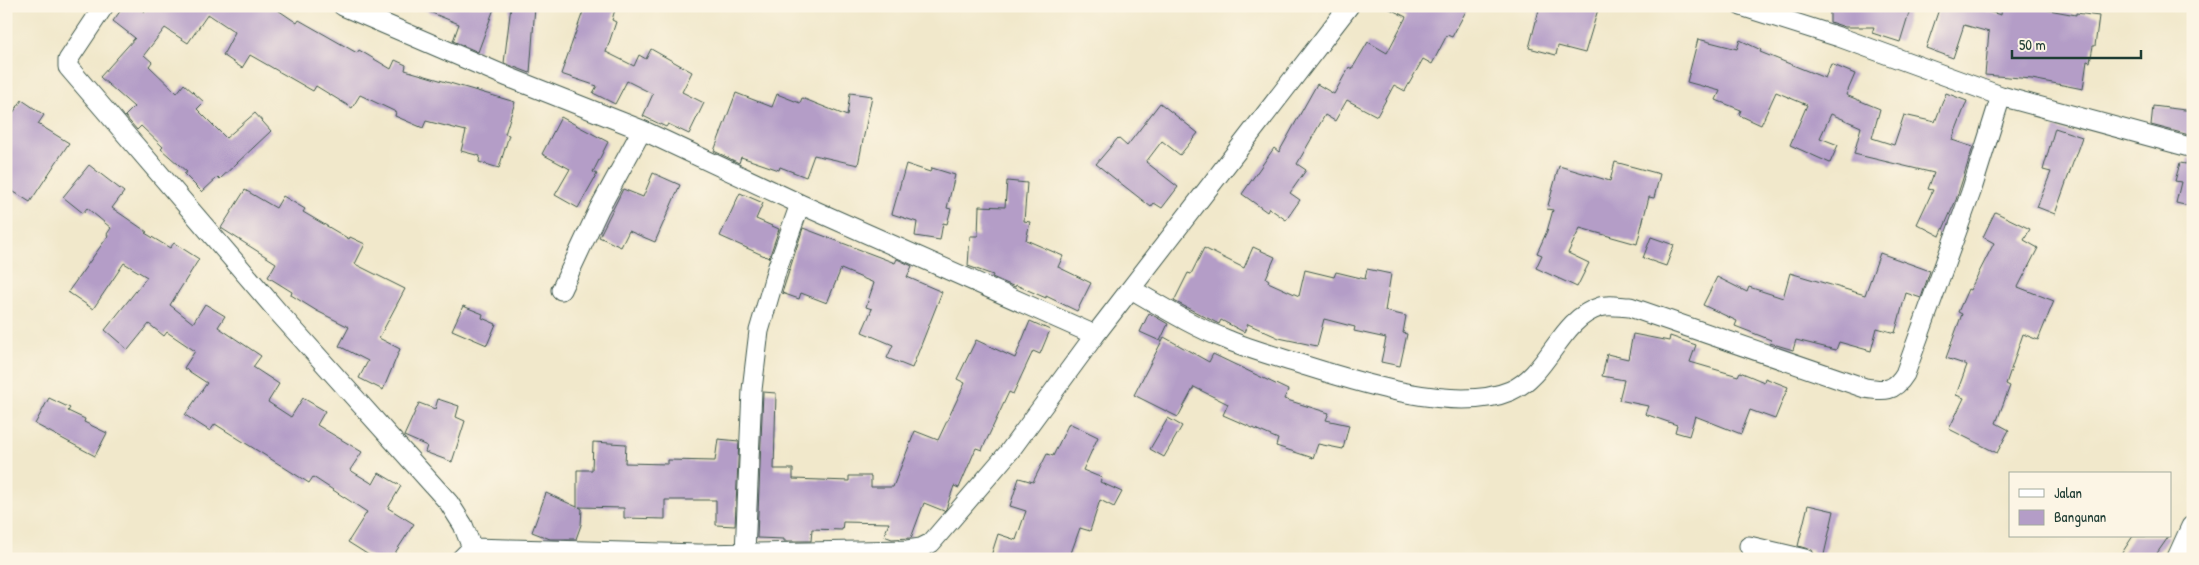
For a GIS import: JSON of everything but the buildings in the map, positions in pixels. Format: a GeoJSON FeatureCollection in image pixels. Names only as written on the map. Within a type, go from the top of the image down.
{"type":"FeatureCollection","features":[{"type":"Feature","properties":{"kind":"street"},"geometry":{"type":"LineString","coordinates":[[104,6],[68,60],[68,67],[278,312],[449,503],[463,525],[467,553],[699,557],[745,553],[907,550],[921,548],[931,543],[1009,452],[1095,335],[1349,6]]}},
{"type":"Feature","properties":{"kind":"street"},"geometry":{"type":"LineString","coordinates":[[343,6],[508,77],[642,130],[800,204],[1095,335]]}},
{"type":"Feature","properties":{"kind":"street"},"geometry":{"type":"LineString","coordinates":[[1741,6],[1839,37],[2001,96],[2193,148]]}},
{"type":"Feature","properties":{"kind":"street"},"geometry":{"type":"LineString","coordinates":[[1131,289],[1166,310],[1226,340],[1363,384],[1432,397],[1482,398],[1511,391],[1531,377],[1579,318],[1601,306],[1630,307],[1839,380],[1881,391],[1898,385],[1905,374],[1971,192],[2001,96]]}},
{"type":"Feature","properties":{"kind":"street"},"geometry":{"type":"LineString","coordinates":[[561,290],[598,209],[642,130]]}},
{"type":"Feature","properties":{"kind":"street"},"geometry":{"type":"LineString","coordinates":[[745,553],[752,390],[759,331],[777,269],[800,204]]}},
{"type":"Feature","properties":{"kind":"street"},"geometry":{"type":"LineString","coordinates":[[2179,559],[2193,528]]}},
{"type":"Feature","properties":{"kind":"street"},"geometry":{"type":"LineString","coordinates":[[1749,546],[1805,559]]}}]}
